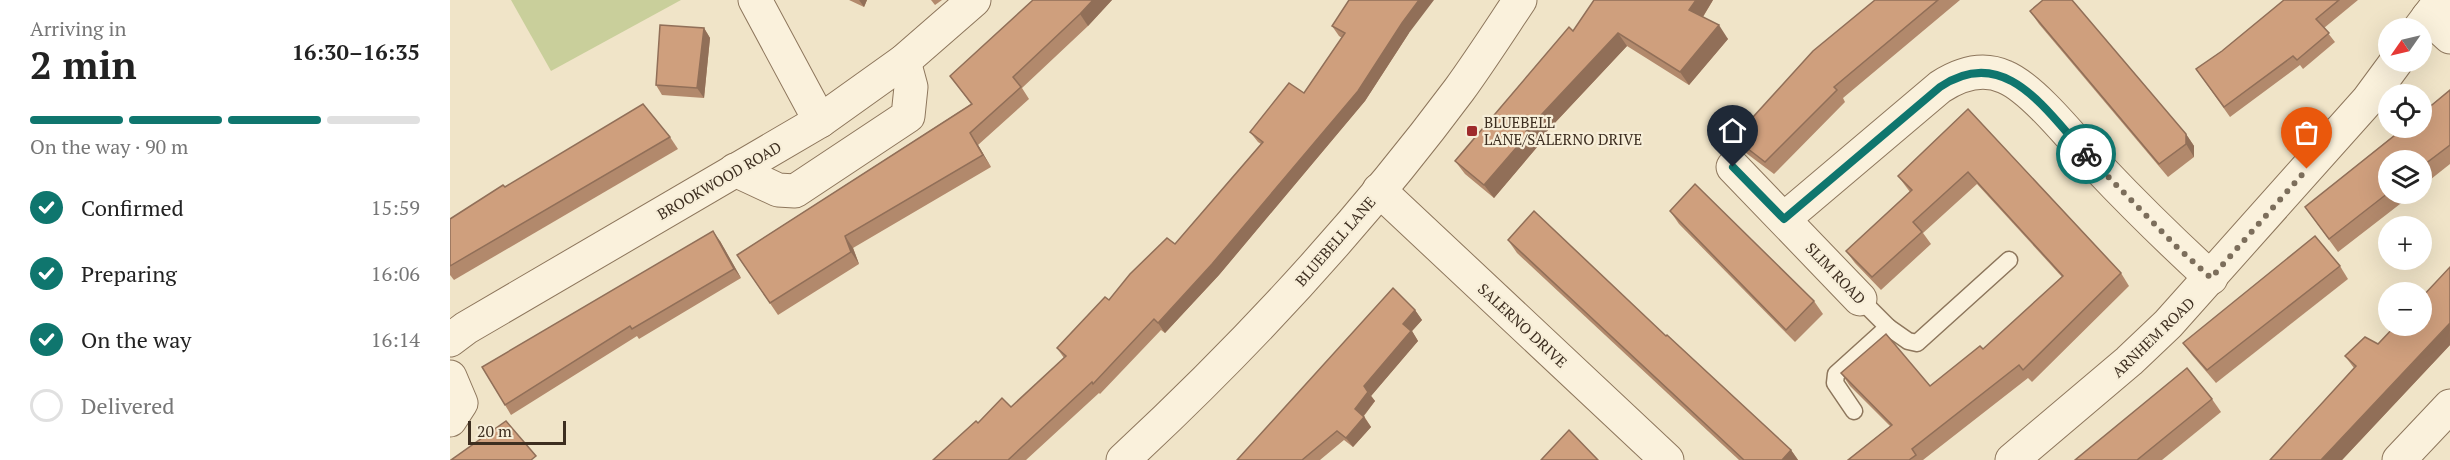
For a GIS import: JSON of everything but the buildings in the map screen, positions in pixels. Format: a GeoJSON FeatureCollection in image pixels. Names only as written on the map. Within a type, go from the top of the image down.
{"type":"FeatureCollection","features":[{"type":"Feature","properties":{"kind":"street"},"geometry":{"type":"LineString","coordinates":[[755,0],[820,121]]}},
{"type":"Feature","properties":{"kind":"street","name":"BROOKWOOD ROAD"},"geometry":{"type":"LineString","coordinates":[[450,340],[466,328],[820,121],[904,61],[974,0]]}},
{"type":"Feature","properties":{"kind":"street","name":"BLUEBELL LANE"},"geometry":{"type":"LineString","coordinates":[[1123,460],[1233,353],[1316,264],[1460,89],[1520,0]]}},
{"type":"Feature","properties":{"kind":"street"},"geometry":{"type":"LineString","coordinates":[[735,170],[778,190],[795,191],[908,116],[911,87],[904,61]]}},
{"type":"Feature","properties":{"kind":"street","name":"ARNHEM ROAD"},"geometry":{"type":"LineString","coordinates":[[2021,457],[2130,362],[2211,278],[2368,100],[2389,72]]}},
{"type":"Feature","properties":{"kind":"street"},"geometry":{"type":"LineString","coordinates":[[1784,219],[1940,87],[1961,75],[1994,73],[2015,82],[2034,98],[2115,185],[2211,278]]}},
{"type":"Feature","properties":{"kind":"street","name":"SLIM ROAD"},"geometry":{"type":"LineString","coordinates":[[1733,167],[1860,299]]}},
{"type":"Feature","properties":{"kind":"street","name":"SALERNO DRIVE"},"geometry":{"type":"LineString","coordinates":[[1379,190],[1667,460]]}},
{"type":"Feature","properties":{"kind":"street"},"geometry":{"type":"LineString","coordinates":[[450,377],[461,403],[450,420]]}},
{"type":"Feature","properties":{"kind":"street"},"geometry":{"type":"LineString","coordinates":[[2399,460],[2450,406]]}},
{"type":"Feature","properties":{"kind":"lane","name":"SLIM ROAD"},"geometry":{"type":"LineString","coordinates":[[1860,299],[1888,327],[1908,341],[1917,343],[2009,260]]}},
{"type":"Feature","properties":{"kind":"lane"},"geometry":{"type":"LineString","coordinates":[[1854,411],[1835,383],[1836,374],[1888,327]]}},
{"type":"Feature","properties":{"kind":"green space"},"geometry":{"type":"Polygon","coordinates":[[[511,0],[681,0],[551,71],[511,0]]]}},
{"type":"Feature","properties":{"kind":"way so far"},"geometry":{"type":"LineString","coordinates":[[2086,154],[2177,247],[2211,278],[2307,169]]}},
{"type":"Feature","properties":{"kind":"place","name":"BLUEBELL LANE/SALERNO DRIVE"},"geometry":{"type":"Point","coordinates":[1472,131]}},
{"type":"Feature","properties":{"kind":"route"},"geometry":{"type":"LineString","coordinates":[[1733,167],[1784,219],[1940,87],[1961,75],[1982,72],[2004,76],[2024,89],[2086,154]]}}]}
